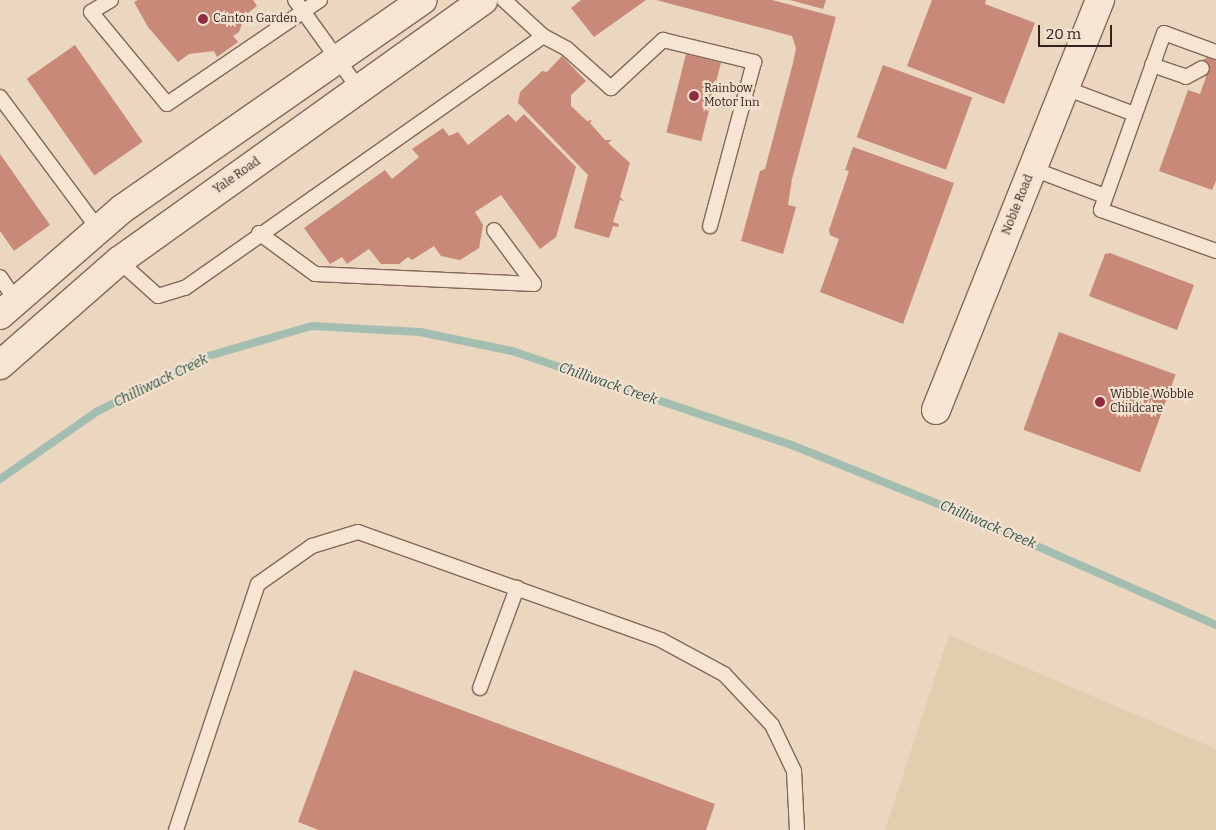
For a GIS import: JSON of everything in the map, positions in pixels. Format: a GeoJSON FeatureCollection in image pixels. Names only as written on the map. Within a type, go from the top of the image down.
{"type":"FeatureCollection","features":[{"type":"Feature","properties":{"kind":"main road"},"geometry":{"type":"LineString","coordinates":[[8,308],[122,209],[338,61],[423,0]]}},
{"type":"Feature","properties":{"kind":"main road","name":"Yale Road"},"geometry":{"type":"LineString","coordinates":[[0,364],[119,261],[483,0]]}},
{"type":"Feature","properties":{"kind":"main road","name":"Noble Road"},"geometry":{"type":"LineString","coordinates":[[936,410],[1100,0]]}},
{"type":"Feature","properties":{"kind":"lane"},"geometry":{"type":"LineString","coordinates":[[111,0],[91,12],[167,104],[320,0]]}},
{"type":"Feature","properties":{"kind":"lane"},"geometry":{"type":"LineString","coordinates":[[295,0],[359,89]]}},
{"type":"Feature","properties":{"kind":"lane"},"geometry":{"type":"LineString","coordinates":[[504,0],[543,36],[567,49],[611,88],[663,40],[754,62],[710,226]]}},
{"type":"Feature","properties":{"kind":"lane"},"geometry":{"type":"LineString","coordinates":[[1216,52],[1164,33],[1101,210],[1216,251]]}},
{"type":"Feature","properties":{"kind":"lane"},"geometry":{"type":"LineString","coordinates":[[119,261],[158,296],[185,288],[259,233],[543,36]]}},
{"type":"Feature","properties":{"kind":"lane"},"geometry":{"type":"LineString","coordinates":[[1152,65],[1186,77],[1202,68]]}},
{"type":"Feature","properties":{"kind":"lane"},"geometry":{"type":"LineString","coordinates":[[1065,88],[1134,114]]}},
{"type":"Feature","properties":{"kind":"lane"},"geometry":{"type":"LineString","coordinates":[[0,97],[99,230]]}},
{"type":"Feature","properties":{"kind":"lane"},"geometry":{"type":"LineString","coordinates":[[1033,169],[1106,196]]}},
{"type":"Feature","properties":{"kind":"lane"},"geometry":{"type":"LineString","coordinates":[[259,233],[315,274],[534,284],[494,230]]}},
{"type":"Feature","properties":{"kind":"lane"},"geometry":{"type":"LineString","coordinates":[[0,276],[8,308]]}},
{"type":"Feature","properties":{"kind":"lane"},"geometry":{"type":"LineString","coordinates":[[176,830],[258,584],[312,546],[358,532],[661,640],[724,674],[772,725],[794,771],[798,830]]}},
{"type":"Feature","properties":{"kind":"lane"},"geometry":{"type":"LineString","coordinates":[[480,688],[517,588]]}},
{"type":"Feature","properties":{"kind":"shaded area"},"geometry":{"type":"Polygon","coordinates":[[[949,635],[1216,749],[1216,830],[885,830],[949,635]]]}},
{"type":"Feature","properties":{"kind":"building"},"geometry":{"type":"Polygon","coordinates":[[[138,0],[253,0],[257,6],[245,15],[239,32],[233,36],[238,42],[217,57],[214,51],[189,54],[178,62],[148,27],[134,2],[138,0]]]}},
{"type":"Feature","properties":{"kind":"building"},"geometry":{"type":"Polygon","coordinates":[[[581,0],[646,0],[594,37],[571,8],[581,0]]]}},
{"type":"Feature","properties":{"kind":"building"},"geometry":{"type":"Polygon","coordinates":[[[656,0],[772,0],[836,17],[792,179],[788,205],[796,207],[783,254],[741,241],[760,171],[765,169],[793,63],[796,48],[792,36],[656,0]]]}},
{"type":"Feature","properties":{"kind":"building"},"geometry":{"type":"Polygon","coordinates":[[[790,0],[826,0],[823,9],[790,0]]]}},
{"type":"Feature","properties":{"kind":"building"},"geometry":{"type":"Polygon","coordinates":[[[932,0],[986,0],[985,4],[1035,23],[1004,104],[907,66],[932,0]]]}},
{"type":"Feature","properties":{"kind":"building"},"geometry":{"type":"Polygon","coordinates":[[[75,45],[143,142],[94,176],[27,79],[75,45]]]}},
{"type":"Feature","properties":{"kind":"building"},"geometry":{"type":"Polygon","coordinates":[[[686,54],[721,63],[701,141],[666,133],[686,54]]]}},
{"type":"Feature","properties":{"kind":"building"},"geometry":{"type":"Polygon","coordinates":[[[1213,54],[1216,60],[1216,181],[1212,190],[1159,171],[1188,90],[1200,94],[1206,77],[1199,62],[1213,54]]]}},
{"type":"Feature","properties":{"kind":"building"},"geometry":{"type":"Polygon","coordinates":[[[562,56],[586,81],[571,95],[571,106],[587,121],[592,120],[590,123],[605,140],[612,140],[608,143],[630,163],[620,197],[624,201],[620,200],[613,222],[619,224],[618,227],[613,226],[609,238],[574,228],[588,175],[518,103],[520,92],[542,71],[547,72],[562,56]]]}},
{"type":"Feature","properties":{"kind":"building"},"geometry":{"type":"Polygon","coordinates":[[[883,65],[972,97],[946,170],[857,137],[883,65]]]}},
{"type":"Feature","properties":{"kind":"building"},"geometry":{"type":"Polygon","coordinates":[[[508,114],[516,122],[524,114],[576,167],[556,237],[540,249],[501,195],[475,212],[483,225],[479,248],[460,260],[441,256],[434,246],[412,260],[408,257],[399,264],[381,264],[369,249],[347,264],[342,257],[330,264],[304,228],[385,170],[392,179],[419,157],[412,149],[443,128],[449,136],[458,132],[468,145],[508,114]]]}},
{"type":"Feature","properties":{"kind":"building"},"geometry":{"type":"Polygon","coordinates":[[[853,147],[954,183],[903,324],[820,292],[839,239],[830,235],[829,230],[849,171],[845,170],[853,147]]]}},
{"type":"Feature","properties":{"kind":"building"},"geometry":{"type":"Polygon","coordinates":[[[0,154],[50,225],[14,251],[0,231],[0,154]]]}},
{"type":"Feature","properties":{"kind":"building"},"geometry":{"type":"Polygon","coordinates":[[[1110,253],[1194,285],[1177,330],[1089,296],[1105,254],[1110,253]]]}},
{"type":"Feature","properties":{"kind":"building","name":"Wibble Wobble Childcare"},"geometry":{"type":"Polygon","coordinates":[[[1059,332],[1176,374],[1140,472],[1023,430],[1059,332]]]}},
{"type":"Feature","properties":{"kind":"building"},"geometry":{"type":"Polygon","coordinates":[[[354,670],[715,804],[706,830],[319,830],[298,822],[354,670]]]}},
{"type":"Feature","properties":{"kind":"waterway","name":"Chilliwack Creek"},"geometry":{"type":"LineString","coordinates":[[0,479],[98,411],[205,357],[312,326],[420,332],[512,351],[789,444],[978,520],[1216,625]]}},
{"type":"Feature","properties":{"kind":"place","name":"Canton Garden"},"geometry":{"type":"Point","coordinates":[203,19]}},
{"type":"Feature","properties":{"kind":"place","name":"Rainbow Motor Inn"},"geometry":{"type":"Point","coordinates":[694,96]}},
{"type":"Feature","properties":{"kind":"place","name":"Wibble Wobble Childcare"},"geometry":{"type":"Point","coordinates":[1100,402]}}]}
